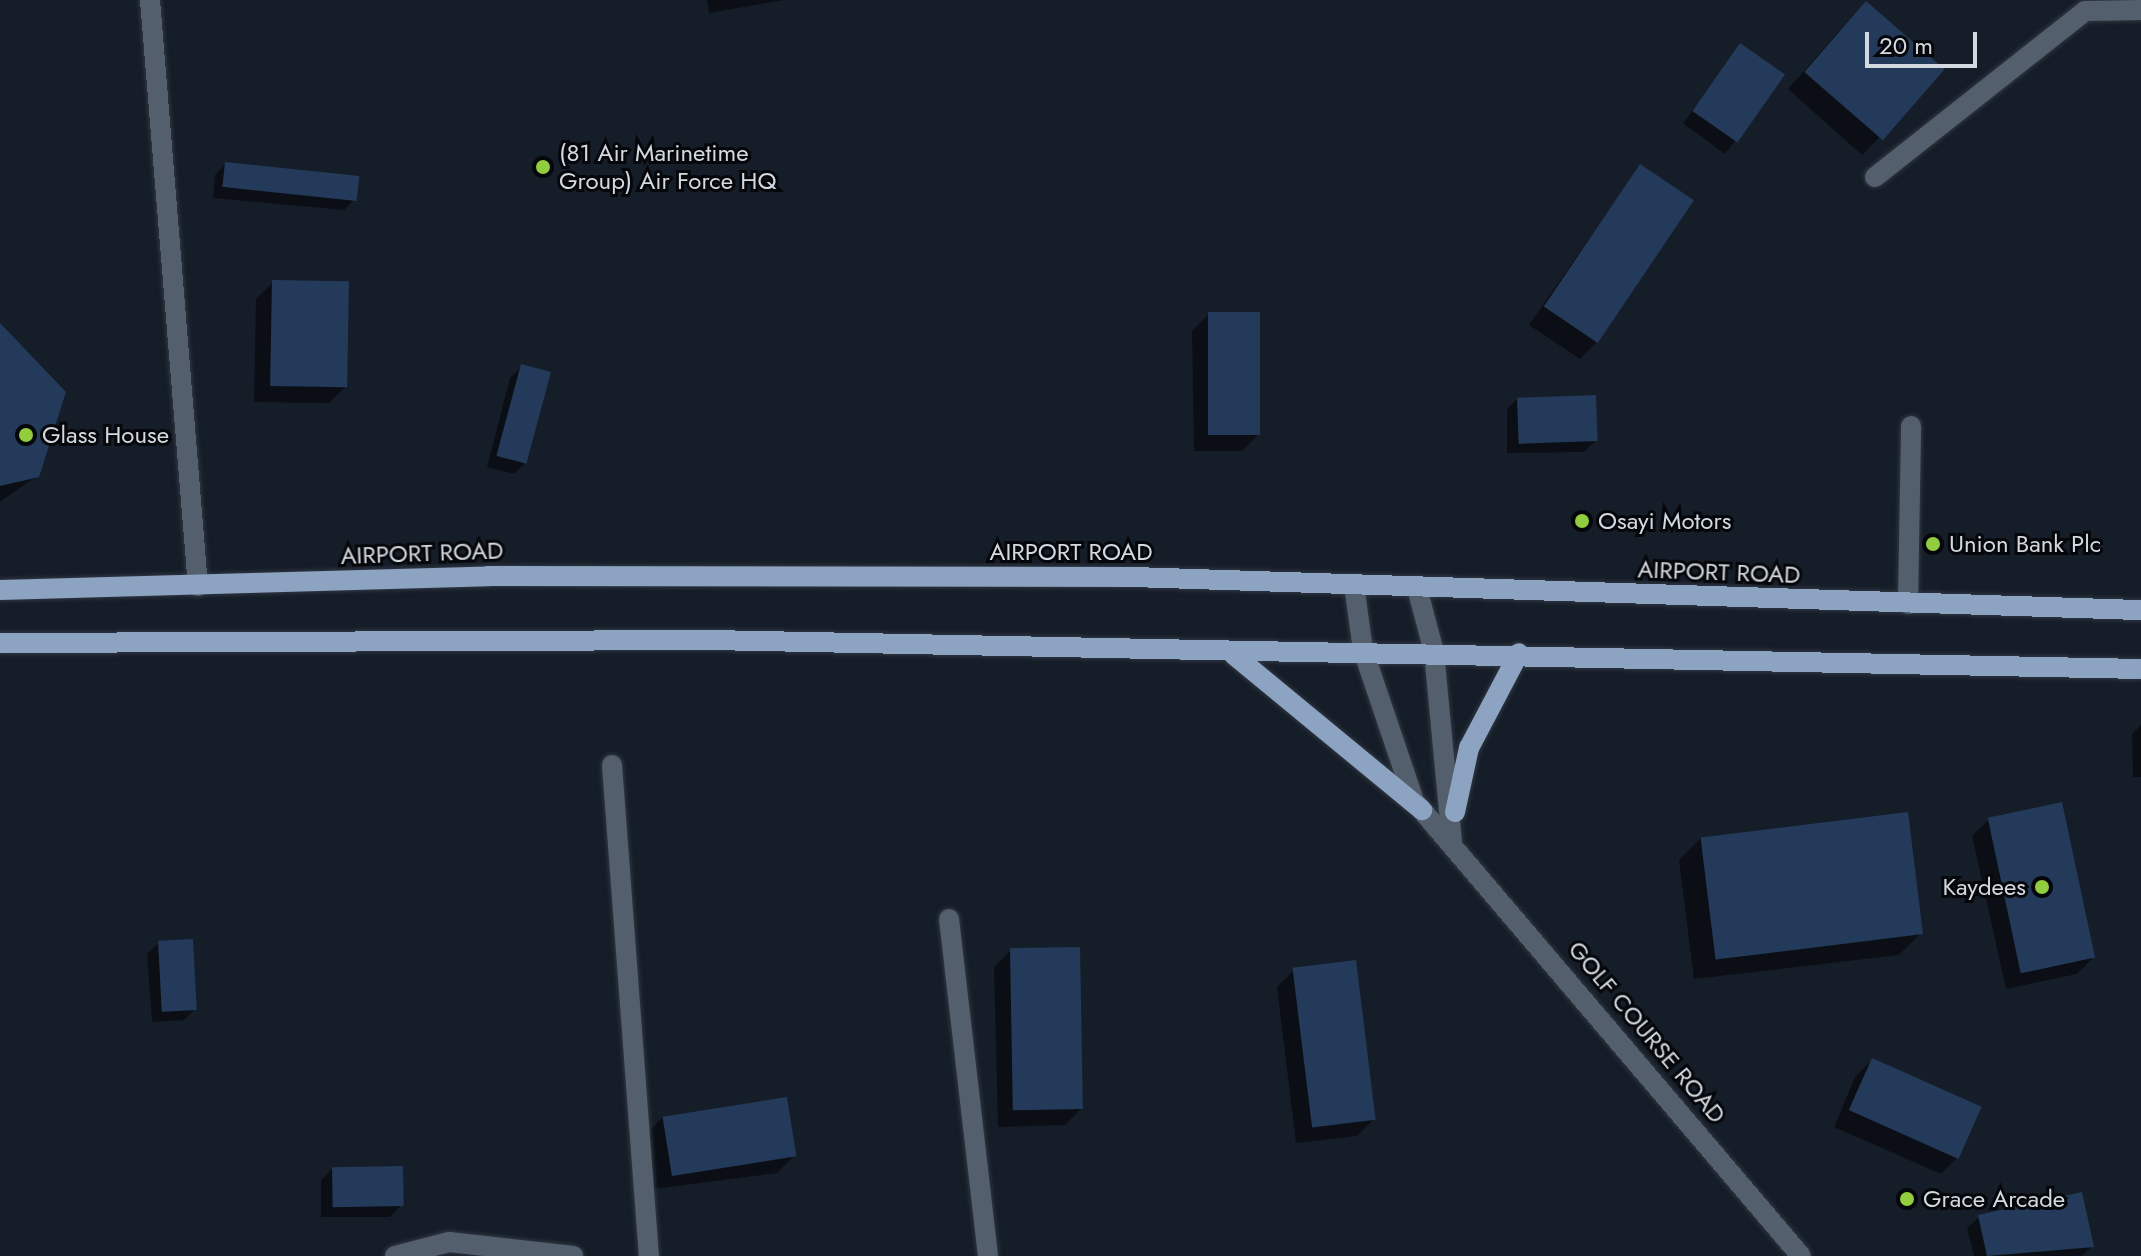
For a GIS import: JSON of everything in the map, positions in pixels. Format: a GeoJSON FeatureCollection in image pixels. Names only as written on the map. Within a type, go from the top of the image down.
{"type":"FeatureCollection","features":[{"type":"Feature","properties":{"kind":"main road","name":"AIRPORT ROAD"},"geometry":{"type":"LineString","coordinates":[[0,590],[488,576],[1117,577],[2141,610]]}},
{"type":"Feature","properties":{"kind":"main road"},"geometry":{"type":"LineString","coordinates":[[0,643],[710,640],[1234,655],[1363,650],[2141,669]]}},
{"type":"Feature","properties":{"kind":"main road"},"geometry":{"type":"LineString","coordinates":[[1455,812],[1469,748],[1519,653]]}},
{"type":"Feature","properties":{"kind":"main road"},"geometry":{"type":"LineString","coordinates":[[1234,655],[1422,810]]}},
{"type":"Feature","properties":{"kind":"street"},"geometry":{"type":"LineString","coordinates":[[150,0],[198,586]]}},
{"type":"Feature","properties":{"kind":"street"},"geometry":{"type":"LineString","coordinates":[[1875,177],[2085,11],[2141,10]]}},
{"type":"Feature","properties":{"kind":"street"},"geometry":{"type":"LineString","coordinates":[[1908,604],[1911,426]]}},
{"type":"Feature","properties":{"kind":"street","name":"GOLF COURSE ROAD"},"geometry":{"type":"LineString","coordinates":[[1354,585],[1363,650],[1396,759],[1422,810],[1801,1256]]}},
{"type":"Feature","properties":{"kind":"street"},"geometry":{"type":"LineString","coordinates":[[1417,588],[1434,652],[1455,812],[1452,842]]}},
{"type":"Feature","properties":{"kind":"street"},"geometry":{"type":"LineString","coordinates":[[612,765],[649,1256]]}},
{"type":"Feature","properties":{"kind":"street"},"geometry":{"type":"LineString","coordinates":[[949,919],[988,1256]]}},
{"type":"Feature","properties":{"kind":"street"},"geometry":{"type":"LineString","coordinates":[[395,1256],[449,1242],[573,1256]]}},
{"type":"Feature","properties":{"kind":"building"},"geometry":{"type":"Polygon","coordinates":[[[1866,1],[1944,69],[1883,140],[1804,72],[1866,1]]]}},
{"type":"Feature","properties":{"kind":"building"},"geometry":{"type":"Polygon","coordinates":[[[1740,43],[1785,75],[1737,143],[1692,111],[1740,43]]]}},
{"type":"Feature","properties":{"kind":"building"},"geometry":{"type":"Polygon","coordinates":[[[225,162],[359,176],[357,201],[222,187],[225,162]]]}},
{"type":"Feature","properties":{"kind":"building"},"geometry":{"type":"Polygon","coordinates":[[[1640,164],[1694,200],[1598,343],[1544,307],[1640,164]]]}},
{"type":"Feature","properties":{"kind":"building"},"geometry":{"type":"Polygon","coordinates":[[[272,280],[349,281],[347,387],[270,386],[272,280]]]}},
{"type":"Feature","properties":{"kind":"building"},"geometry":{"type":"Polygon","coordinates":[[[1208,312],[1260,312],[1260,435],[1208,435],[1208,312]]]}},
{"type":"Feature","properties":{"kind":"building","name":"Glass House"},"geometry":{"type":"Polygon","coordinates":[[[0,323],[66,392],[39,477],[0,486],[0,323]]]}},
{"type":"Feature","properties":{"kind":"building"},"geometry":{"type":"Polygon","coordinates":[[[521,364],[551,372],[526,464],[496,456],[521,364]]]}},
{"type":"Feature","properties":{"kind":"building"},"geometry":{"type":"Polygon","coordinates":[[[1596,395],[1598,441],[1519,444],[1517,398],[1596,395]]]}},
{"type":"Feature","properties":{"kind":"building","name":"Kaydees"},"geometry":{"type":"Polygon","coordinates":[[[2062,802],[2095,958],[2021,973],[1988,818],[2062,802]]]}},
{"type":"Feature","properties":{"kind":"building"},"geometry":{"type":"Polygon","coordinates":[[[1908,812],[1923,934],[1716,960],[1701,837],[1908,812]]]}},
{"type":"Feature","properties":{"kind":"building"},"geometry":{"type":"Polygon","coordinates":[[[193,939],[197,1010],[162,1012],[158,941],[193,939]]]}},
{"type":"Feature","properties":{"kind":"building"},"geometry":{"type":"Polygon","coordinates":[[[1080,947],[1083,1109],[1013,1110],[1010,948],[1080,947]]]}},
{"type":"Feature","properties":{"kind":"building"},"geometry":{"type":"Polygon","coordinates":[[[1356,960],[1376,1120],[1312,1128],[1292,968],[1356,960]]]}},
{"type":"Feature","properties":{"kind":"building"},"geometry":{"type":"Polygon","coordinates":[[[1872,1058],[1982,1107],[1958,1159],[1849,1110],[1872,1058]]]}},
{"type":"Feature","properties":{"kind":"building"},"geometry":{"type":"Polygon","coordinates":[[[787,1097],[796,1156],[672,1176],[663,1117],[787,1097]]]}},
{"type":"Feature","properties":{"kind":"building"},"geometry":{"type":"Polygon","coordinates":[[[403,1166],[404,1206],[333,1207],[332,1167],[403,1166]]]}},
{"type":"Feature","properties":{"kind":"building"},"geometry":{"type":"Polygon","coordinates":[[[2082,1192],[2094,1247],[1987,1256],[1978,1215],[2082,1192]]]}},
{"type":"Feature","properties":{"kind":"place","name":"(81 Air Marinetime Group) Air Force HQ"},"geometry":{"type":"Point","coordinates":[543,167]}},
{"type":"Feature","properties":{"kind":"place","name":"Glass House"},"geometry":{"type":"Point","coordinates":[26,435]}},
{"type":"Feature","properties":{"kind":"place","name":"Osayi Motors"},"geometry":{"type":"Point","coordinates":[1582,521]}},
{"type":"Feature","properties":{"kind":"place","name":"Union Bank Plc"},"geometry":{"type":"Point","coordinates":[1933,544]}},
{"type":"Feature","properties":{"kind":"place","name":"Kaydees"},"geometry":{"type":"Point","coordinates":[2042,887]}},
{"type":"Feature","properties":{"kind":"place","name":"Grace Arcade"},"geometry":{"type":"Point","coordinates":[1907,1199]}}]}
